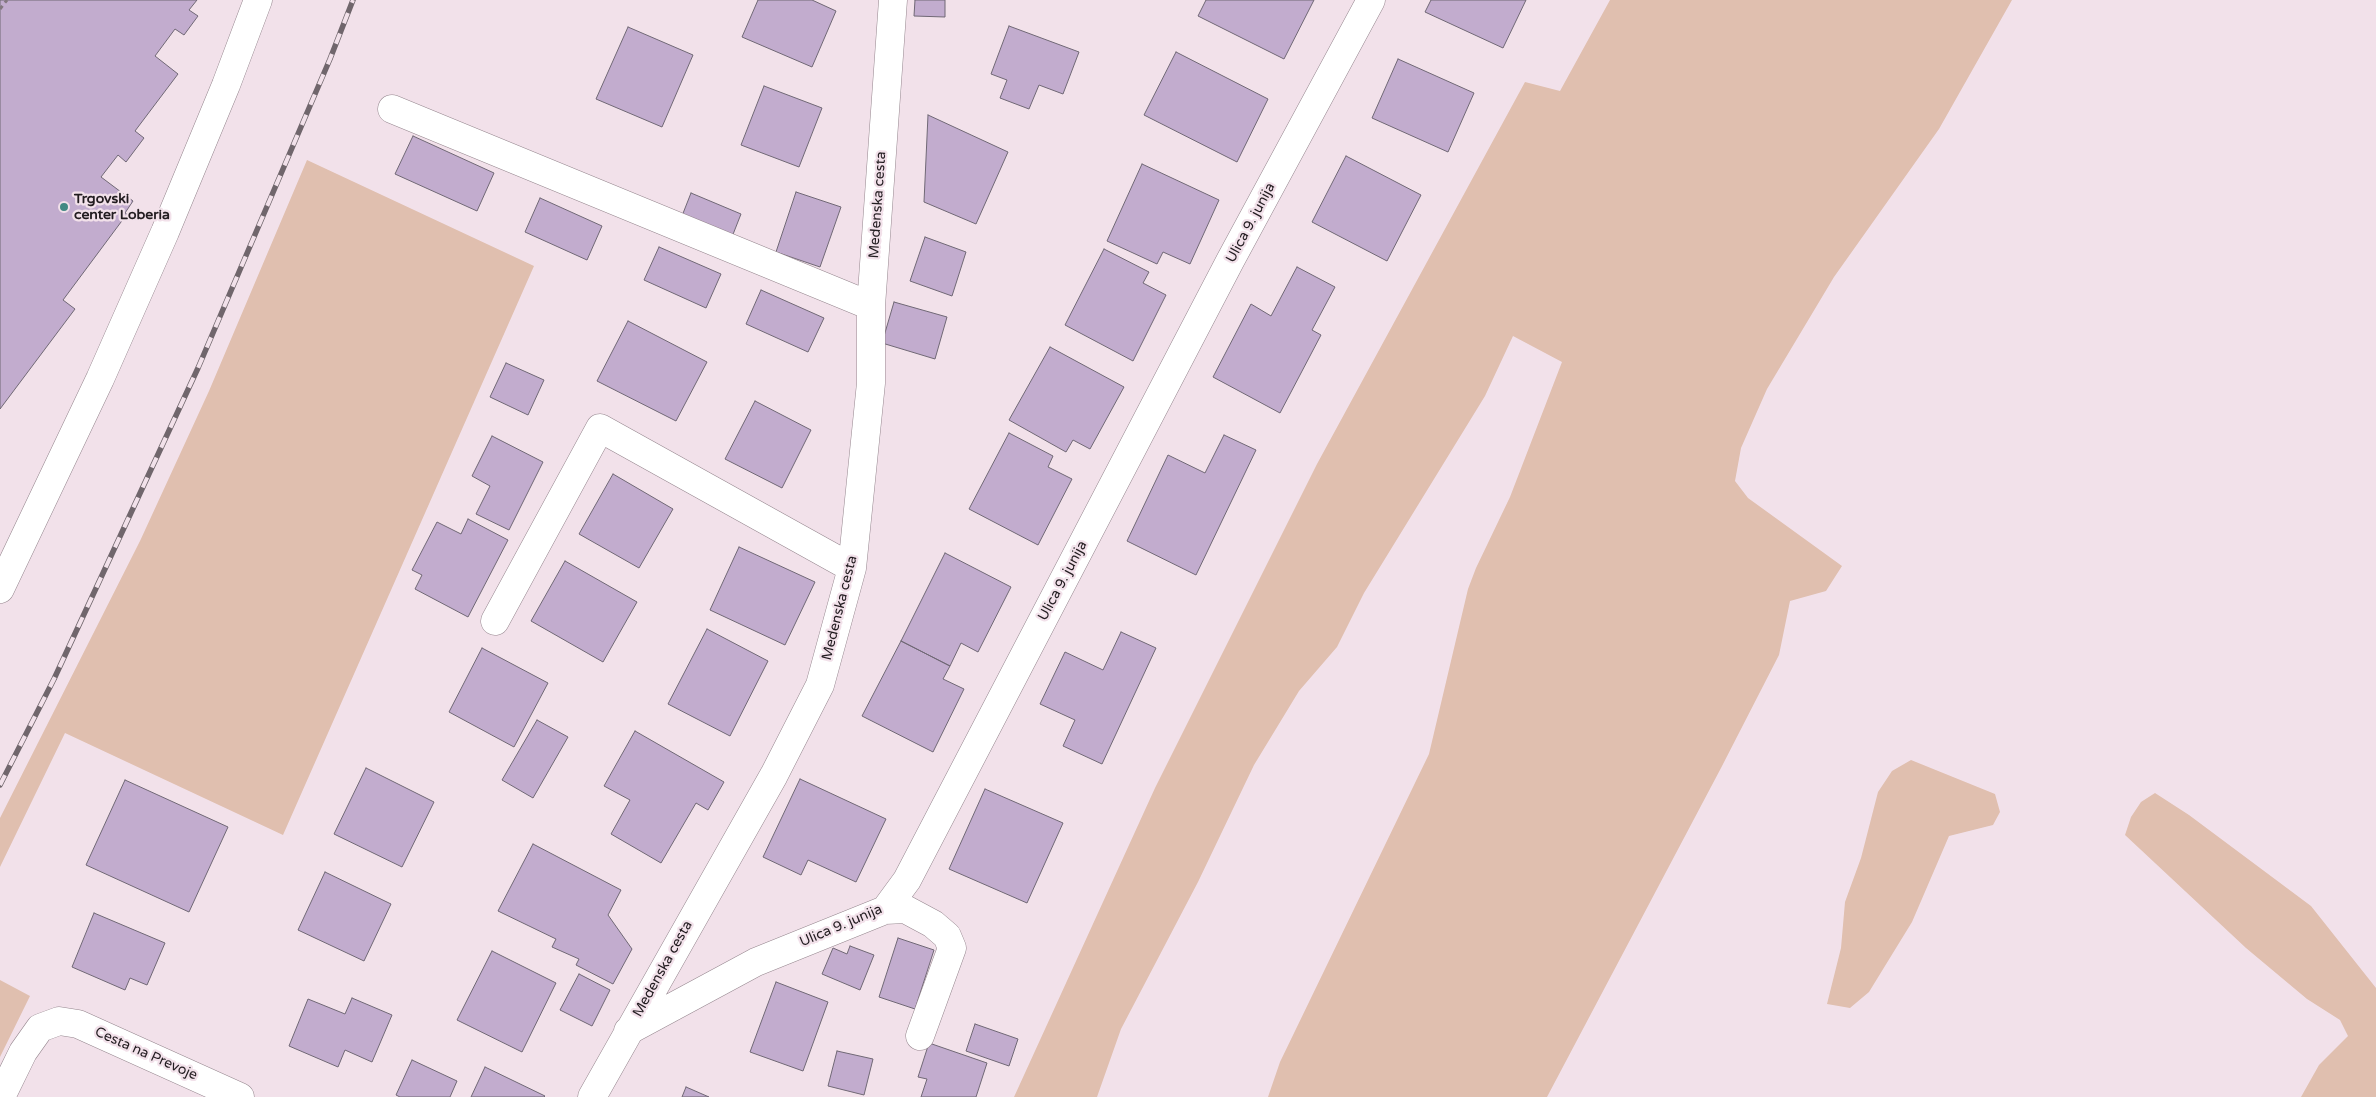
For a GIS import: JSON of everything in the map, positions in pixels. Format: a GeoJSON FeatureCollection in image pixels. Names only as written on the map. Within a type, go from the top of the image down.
{"type":"FeatureCollection","features":[{"type":"Feature","properties":{"kind":"street"},"geometry":{"type":"LineString","coordinates":[[0,589],[100,379],[161,240],[226,85],[258,0]]}},
{"type":"Feature","properties":{"kind":"street","name":"Medenska cesta"},"geometry":{"type":"LineString","coordinates":[[592,1097],[774,775],[820,685],[852,568],[871,382],[871,306],[893,0]]}},
{"type":"Feature","properties":{"kind":"street","name":"Ulica 9. junija"},"geometry":{"type":"LineString","coordinates":[[628,1031],[756,962],[885,910],[907,880],[1226,270],[1371,0]]}},
{"type":"Feature","properties":{"kind":"street"},"geometry":{"type":"LineString","coordinates":[[392,109],[871,306]]}},
{"type":"Feature","properties":{"kind":"street"},"geometry":{"type":"LineString","coordinates":[[496,621],[600,428],[852,568]]}},
{"type":"Feature","properties":{"kind":"street"},"geometry":{"type":"LineString","coordinates":[[885,910],[905,909],[933,924],[947,936],[952,948],[920,1036]]}},
{"type":"Feature","properties":{"kind":"street","name":"Cesta na Prevoje"},"geometry":{"type":"LineString","coordinates":[[0,1097],[23,1052],[40,1028],[59,1021],[78,1024],[240,1097]]}},
{"type":"Feature","properties":{"kind":"path"},"geometry":{"type":"LineString","coordinates":[[0,9],[7,0]]}},
{"type":"Feature","properties":{"kind":"shaded area"},"geometry":{"type":"Polygon","coordinates":[[[1610,0],[2012,0],[1939,129],[1834,277],[1767,389],[1741,448],[1735,481],[1748,498],[1842,566],[1826,591],[1790,601],[1779,655],[1547,1097],[1268,1097],[1280,1062],[1429,754],[1468,589],[1510,497],[1562,362],[1513,336],[1485,396],[1364,593],[1337,647],[1299,691],[1254,765],[1198,882],[1121,1029],[1097,1097],[1014,1097],[1155,788],[1317,464],[1525,82],[1560,91],[1610,0]]]}},
{"type":"Feature","properties":{"kind":"shaded area"},"geometry":{"type":"Polygon","coordinates":[[[307,160],[534,266],[283,835],[65,733],[0,867],[0,818],[140,541],[209,391],[307,160]]]}},
{"type":"Feature","properties":{"kind":"shaded area"},"geometry":{"type":"Polygon","coordinates":[[[1911,760],[1995,794],[2000,812],[1993,825],[1949,836],[1912,922],[1869,992],[1850,1008],[1827,1004],[1841,948],[1845,902],[1861,858],[1878,792],[1892,771],[1911,760]]]}},
{"type":"Feature","properties":{"kind":"shaded area"},"geometry":{"type":"Polygon","coordinates":[[[2155,793],[2189,815],[2311,906],[2376,988],[2376,1097],[2301,1097],[2319,1065],[2348,1036],[2340,1020],[2307,999],[2246,948],[2125,835],[2131,817],[2141,802],[2155,793]]]}},
{"type":"Feature","properties":{"kind":"shaded area"},"geometry":{"type":"Polygon","coordinates":[[[0,980],[30,996],[0,1057],[0,980]]]}},
{"type":"Feature","properties":{"kind":"building","name":"Trgovski center Loberia"},"geometry":{"type":"Polygon","coordinates":[[[0,0],[197,0],[189,10],[198,16],[184,35],[175,29],[155,56],[178,74],[135,131],[144,138],[126,162],[118,155],[101,177],[133,201],[125,213],[127,214],[63,300],[75,309],[0,409],[0,0]]]}},
{"type":"Feature","properties":{"kind":"building"},"geometry":{"type":"Polygon","coordinates":[[[758,0],[812,0],[836,11],[812,67],[742,37],[758,0]]]}},
{"type":"Feature","properties":{"kind":"building"},"geometry":{"type":"Polygon","coordinates":[[[915,0],[945,0],[945,17],[914,16],[915,0]]]}},
{"type":"Feature","properties":{"kind":"building"},"geometry":{"type":"Polygon","coordinates":[[[1206,0],[1314,0],[1284,59],[1198,16],[1206,0]]]}},
{"type":"Feature","properties":{"kind":"building"},"geometry":{"type":"Polygon","coordinates":[[[1431,0],[1526,0],[1503,48],[1425,12],[1431,0]]]}},
{"type":"Feature","properties":{"kind":"building"},"geometry":{"type":"Polygon","coordinates":[[[1009,26],[1079,52],[1063,94],[1039,85],[1029,109],[1000,98],[1007,80],[991,74],[1009,26]]]}},
{"type":"Feature","properties":{"kind":"building"},"geometry":{"type":"Polygon","coordinates":[[[628,27],[693,55],[662,127],[596,99],[628,27]]]}},
{"type":"Feature","properties":{"kind":"building"},"geometry":{"type":"Polygon","coordinates":[[[1176,52],[1268,99],[1237,162],[1144,115],[1176,52]]]}},
{"type":"Feature","properties":{"kind":"building"},"geometry":{"type":"Polygon","coordinates":[[[1398,59],[1474,93],[1448,152],[1372,118],[1398,59]]]}},
{"type":"Feature","properties":{"kind":"building"},"geometry":{"type":"Polygon","coordinates":[[[764,86],[822,108],[799,167],[741,145],[764,86]]]}},
{"type":"Feature","properties":{"kind":"building"},"geometry":{"type":"Polygon","coordinates":[[[928,115],[1008,152],[976,224],[924,202],[928,115]]]}},
{"type":"Feature","properties":{"kind":"building"},"geometry":{"type":"Polygon","coordinates":[[[413,136],[494,173],[477,211],[395,174],[413,136]]]}},
{"type":"Feature","properties":{"kind":"building"},"geometry":{"type":"Polygon","coordinates":[[[1346,156],[1421,195],[1387,261],[1312,222],[1346,156]]]}},
{"type":"Feature","properties":{"kind":"building"},"geometry":{"type":"Polygon","coordinates":[[[1142,164],[1219,200],[1190,264],[1163,252],[1157,264],[1107,241],[1142,164]]]}},
{"type":"Feature","properties":{"kind":"building"},"geometry":{"type":"Polygon","coordinates":[[[796,192],[841,207],[820,267],[776,252],[796,192]]]}},
{"type":"Feature","properties":{"kind":"building"},"geometry":{"type":"Polygon","coordinates":[[[691,193],[741,214],[730,242],[680,221],[691,193]]]}},
{"type":"Feature","properties":{"kind":"building"},"geometry":{"type":"Polygon","coordinates":[[[540,198],[602,226],[587,260],[525,232],[540,198]]]}},
{"type":"Feature","properties":{"kind":"building"},"geometry":{"type":"Polygon","coordinates":[[[925,237],[966,252],[952,296],[910,281],[925,237]]]}},
{"type":"Feature","properties":{"kind":"building"},"geometry":{"type":"Polygon","coordinates":[[[659,247],[721,274],[706,308],[644,280],[659,247]]]}},
{"type":"Feature","properties":{"kind":"building"},"geometry":{"type":"Polygon","coordinates":[[[1104,249],[1149,272],[1143,283],[1166,295],[1133,361],[1065,325],[1104,249]]]}},
{"type":"Feature","properties":{"kind":"building"},"geometry":{"type":"Polygon","coordinates":[[[1297,267],[1335,287],[1312,330],[1321,335],[1280,413],[1213,377],[1251,304],[1271,316],[1297,267]]]}},
{"type":"Feature","properties":{"kind":"building"},"geometry":{"type":"Polygon","coordinates":[[[761,290],[824,318],[808,352],[746,324],[761,290]]]}},
{"type":"Feature","properties":{"kind":"building"},"geometry":{"type":"Polygon","coordinates":[[[894,302],[947,317],[935,359],[882,343],[894,302]]]}},
{"type":"Feature","properties":{"kind":"building"},"geometry":{"type":"Polygon","coordinates":[[[628,321],[707,362],[676,421],[597,381],[628,321]]]}},
{"type":"Feature","properties":{"kind":"building"},"geometry":{"type":"Polygon","coordinates":[[[1050,347],[1124,387],[1090,449],[1073,440],[1066,452],[1009,420],[1050,347]]]}},
{"type":"Feature","properties":{"kind":"building"},"geometry":{"type":"Polygon","coordinates":[[[506,363],[544,380],[528,415],[490,397],[506,363]]]}},
{"type":"Feature","properties":{"kind":"building"},"geometry":{"type":"Polygon","coordinates":[[[755,401],[811,430],[782,488],[725,459],[755,401]]]}},
{"type":"Feature","properties":{"kind":"building"},"geometry":{"type":"Polygon","coordinates":[[[1009,433],[1053,456],[1048,467],[1072,479],[1038,545],[969,509],[1009,433]]]}},
{"type":"Feature","properties":{"kind":"building"},"geometry":{"type":"Polygon","coordinates":[[[1224,435],[1256,450],[1196,575],[1127,541],[1168,455],[1205,473],[1224,435]]]}},
{"type":"Feature","properties":{"kind":"building"},"geometry":{"type":"Polygon","coordinates":[[[492,436],[543,462],[509,530],[476,514],[490,486],[472,476],[492,436]]]}},
{"type":"Feature","properties":{"kind":"building"},"geometry":{"type":"Polygon","coordinates":[[[613,474],[673,509],[639,568],[579,534],[613,474]]]}},
{"type":"Feature","properties":{"kind":"building"},"geometry":{"type":"Polygon","coordinates":[[[468,519],[508,540],[468,617],[415,589],[422,575],[412,570],[437,522],[461,534],[468,519]]]}},
{"type":"Feature","properties":{"kind":"building"},"geometry":{"type":"Polygon","coordinates":[[[739,547],[815,582],[785,645],[710,610],[739,547]]]}},
{"type":"Feature","properties":{"kind":"building"},"geometry":{"type":"Polygon","coordinates":[[[945,553],[1011,587],[978,652],[961,643],[950,666],[901,641],[945,553]]]}},
{"type":"Feature","properties":{"kind":"building"},"geometry":{"type":"Polygon","coordinates":[[[565,561],[637,602],[603,662],[531,621],[565,561]]]}},
{"type":"Feature","properties":{"kind":"building"},"geometry":{"type":"Polygon","coordinates":[[[707,629],[768,661],[730,736],[668,704],[707,629]]]}},
{"type":"Feature","properties":{"kind":"building"},"geometry":{"type":"Polygon","coordinates":[[[1121,632],[1156,648],[1102,764],[1063,746],[1075,720],[1040,704],[1065,652],[1103,670],[1121,632]]]}},
{"type":"Feature","properties":{"kind":"building"},"geometry":{"type":"Polygon","coordinates":[[[901,641],[950,666],[943,679],[964,689],[933,752],[862,716],[901,641]]]}},
{"type":"Feature","properties":{"kind":"building"},"geometry":{"type":"Polygon","coordinates":[[[482,648],[548,683],[514,747],[449,712],[482,648]]]}},
{"type":"Feature","properties":{"kind":"building"},"geometry":{"type":"Polygon","coordinates":[[[537,720],[568,737],[533,798],[502,780],[537,720]]]}},
{"type":"Feature","properties":{"kind":"building"},"geometry":{"type":"Polygon","coordinates":[[[635,731],[724,782],[708,810],[696,803],[661,863],[611,834],[630,800],[604,786],[635,731]]]}},
{"type":"Feature","properties":{"kind":"building"},"geometry":{"type":"Polygon","coordinates":[[[366,768],[434,802],[402,867],[334,834],[366,768]]]}},
{"type":"Feature","properties":{"kind":"building"},"geometry":{"type":"Polygon","coordinates":[[[800,779],[886,819],[856,882],[808,860],[801,875],[763,857],[800,779]]]}},
{"type":"Feature","properties":{"kind":"building"},"geometry":{"type":"Polygon","coordinates":[[[125,780],[228,827],[189,912],[86,865],[125,780]]]}},
{"type":"Feature","properties":{"kind":"building"},"geometry":{"type":"Polygon","coordinates":[[[985,789],[1063,823],[1027,903],[949,869],[985,789]]]}},
{"type":"Feature","properties":{"kind":"building"},"geometry":{"type":"Polygon","coordinates":[[[533,844],[621,890],[608,915],[632,949],[613,984],[576,965],[579,959],[552,947],[556,939],[498,911],[533,844]]]}},
{"type":"Feature","properties":{"kind":"building"},"geometry":{"type":"Polygon","coordinates":[[[325,872],[391,904],[364,961],[298,930],[325,872]]]}},
{"type":"Feature","properties":{"kind":"building"},"geometry":{"type":"Polygon","coordinates":[[[94,913],[165,943],[147,985],[130,978],[125,990],[72,967],[94,913]]]}},
{"type":"Feature","properties":{"kind":"building"},"geometry":{"type":"Polygon","coordinates":[[[898,938],[934,950],[915,1009],[879,997],[898,938]]]}},
{"type":"Feature","properties":{"kind":"building"},"geometry":{"type":"Polygon","coordinates":[[[850,946],[874,955],[860,990],[822,974],[833,948],[847,954],[850,946]]]}},
{"type":"Feature","properties":{"kind":"building"},"geometry":{"type":"Polygon","coordinates":[[[492,951],[556,983],[522,1052],[457,1020],[492,951]]]}},
{"type":"Feature","properties":{"kind":"building"},"geometry":{"type":"Polygon","coordinates":[[[579,974],[610,990],[592,1026],[560,1010],[579,974]]]}},
{"type":"Feature","properties":{"kind":"building"},"geometry":{"type":"Polygon","coordinates":[[[776,982],[828,1002],[803,1071],[750,1052],[776,982]]]}},
{"type":"Feature","properties":{"kind":"building"},"geometry":{"type":"Polygon","coordinates":[[[352,998],[392,1015],[372,1062],[345,1050],[338,1067],[289,1046],[308,999],[345,1014],[352,998]]]}},
{"type":"Feature","properties":{"kind":"building"},"geometry":{"type":"Polygon","coordinates":[[[975,1024],[1018,1039],[1009,1066],[966,1051],[975,1024]]]}},
{"type":"Feature","properties":{"kind":"building"},"geometry":{"type":"Polygon","coordinates":[[[929,1043],[987,1063],[976,1097],[921,1097],[927,1079],[918,1077],[929,1043]]]}},
{"type":"Feature","properties":{"kind":"building"},"geometry":{"type":"Polygon","coordinates":[[[837,1051],[873,1059],[864,1095],[828,1086],[837,1051]]]}},
{"type":"Feature","properties":{"kind":"building"},"geometry":{"type":"Polygon","coordinates":[[[412,1060],[457,1081],[450,1097],[400,1097],[396,1095],[412,1060]]]}},
{"type":"Feature","properties":{"kind":"building"},"geometry":{"type":"Polygon","coordinates":[[[485,1067],[545,1096],[471,1097],[485,1067]]]}},
{"type":"Feature","properties":{"kind":"building"},"geometry":{"type":"Polygon","coordinates":[[[686,1087],[709,1097],[682,1097],[686,1087]]]}},
{"type":"Feature","properties":{"kind":"railway"},"geometry":{"type":"LineString","coordinates":[[0,785],[54,679],[198,368],[330,59],[353,0]]}},
{"type":"Feature","properties":{"kind":"place","name":"Trgovski center Loberia"},"geometry":{"type":"Point","coordinates":[64,207]}}]}
